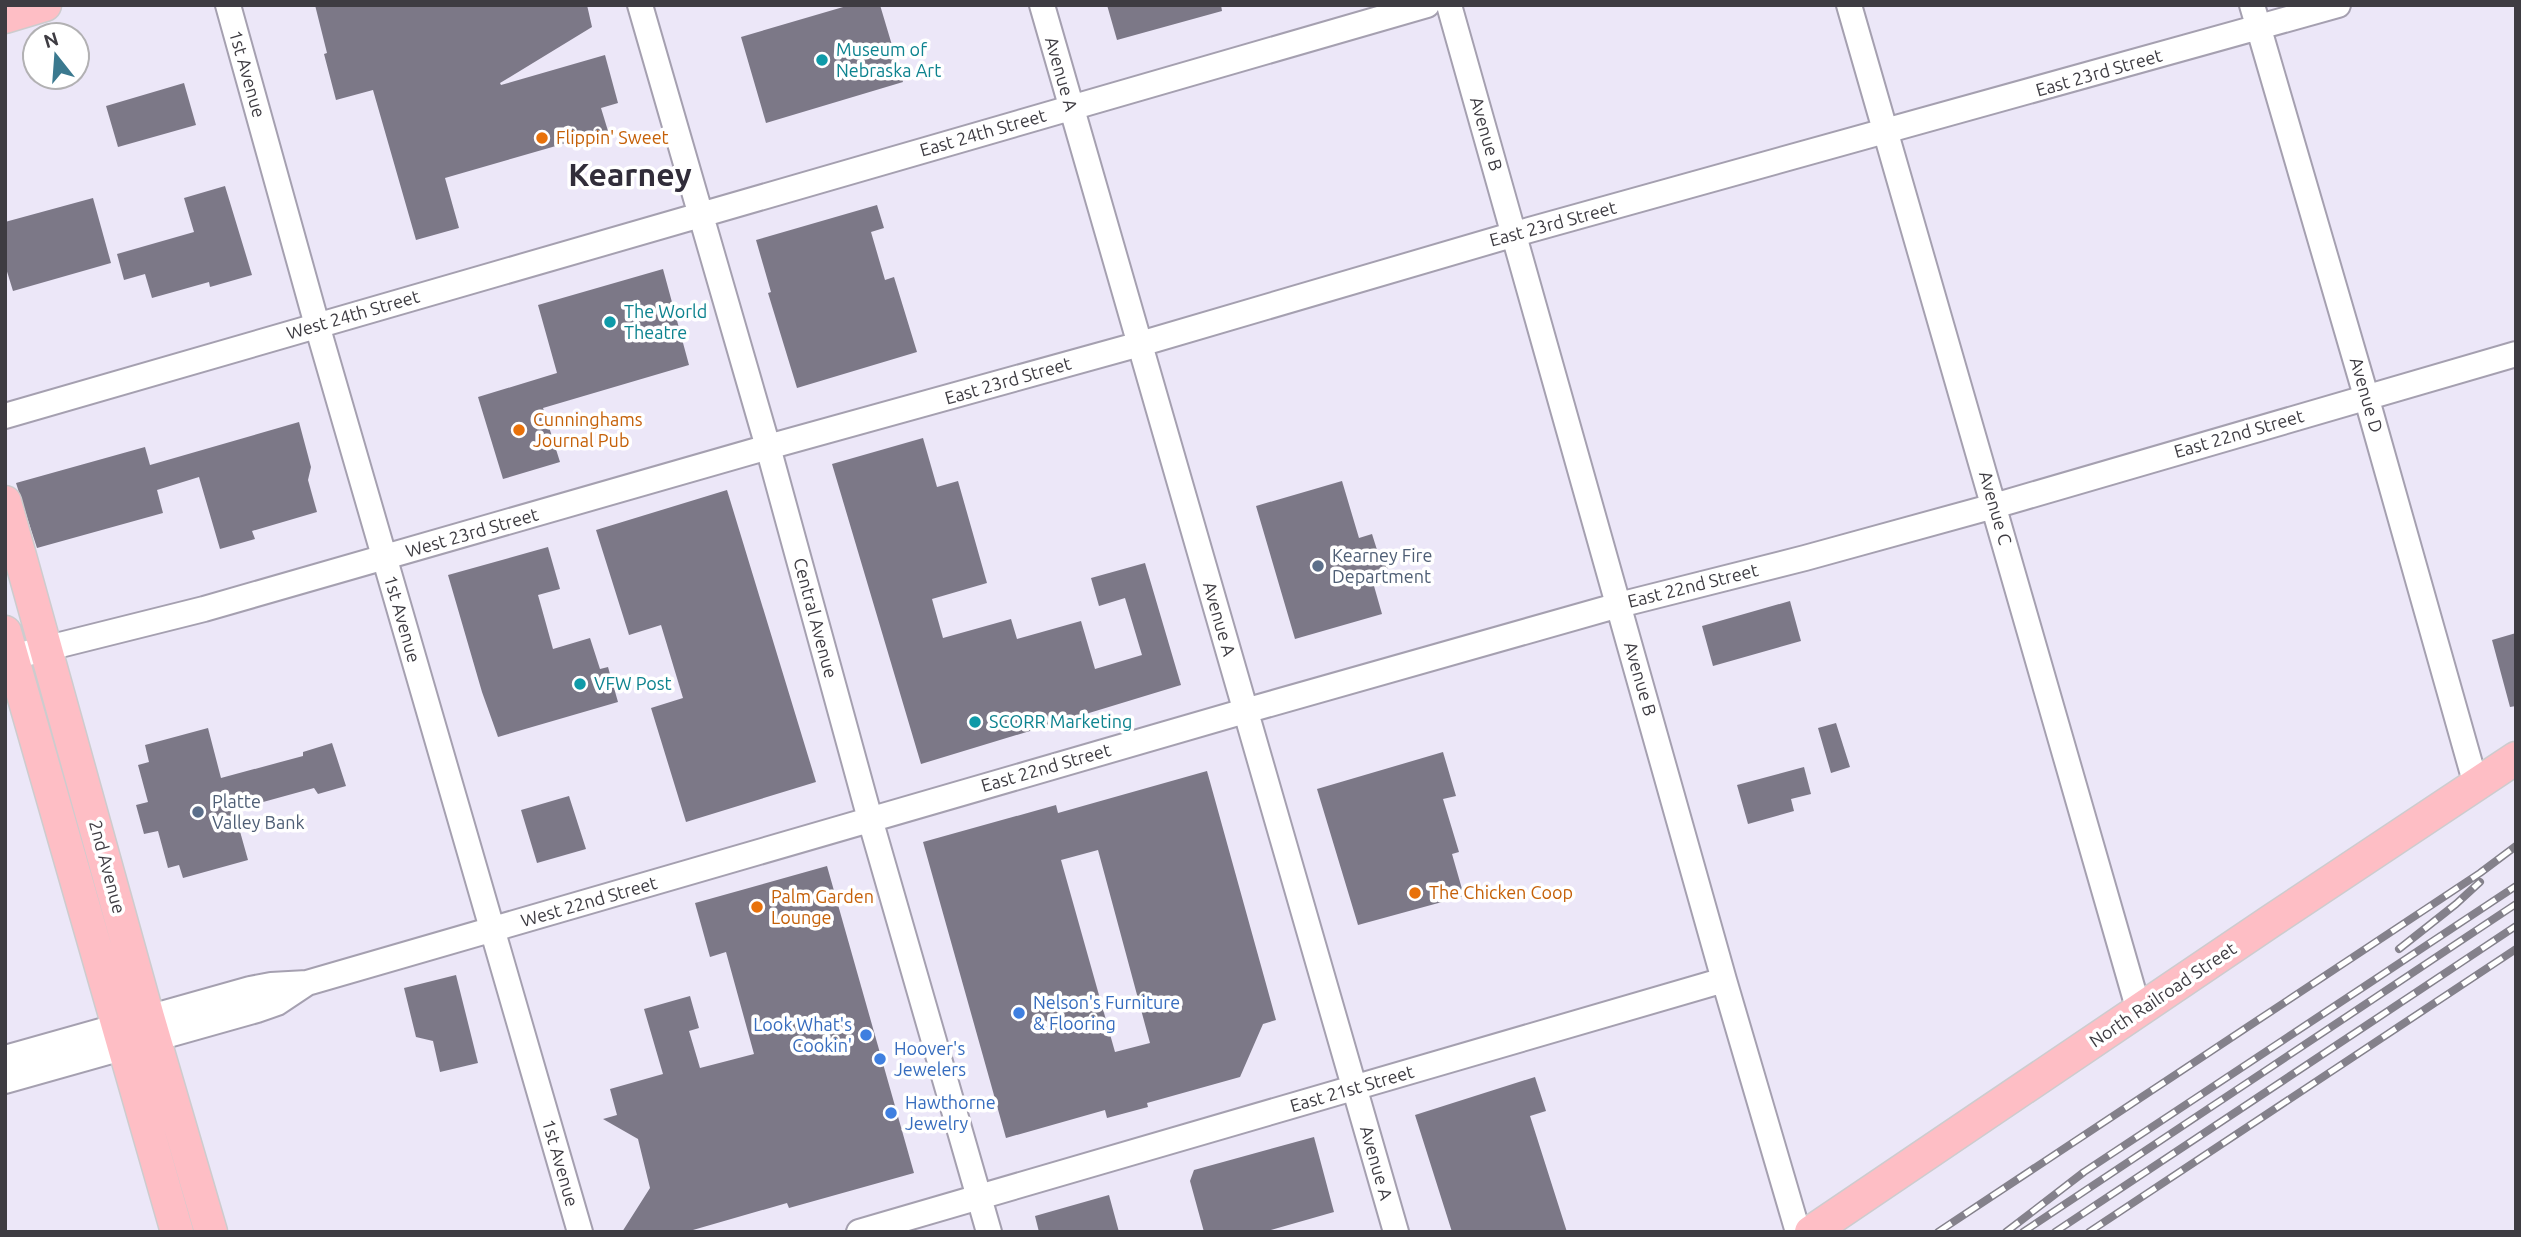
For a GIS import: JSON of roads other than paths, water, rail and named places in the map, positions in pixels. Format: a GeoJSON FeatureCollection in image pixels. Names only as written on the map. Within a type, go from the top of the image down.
{"type":"FeatureCollection","features":[{"type":"Feature","properties":{"kind":"main road"},"geometry":{"type":"LineString","coordinates":[[5,16],[45,5]]}},
{"type":"Feature","properties":{"kind":"main road","name":"2nd Avenue"},"geometry":{"type":"LineString","coordinates":[[5,502],[151,1028],[211,1232]]}},
{"type":"Feature","properties":{"kind":"main road","name":"2nd Avenue"},"geometry":{"type":"LineString","coordinates":[[9,645],[177,1232]]}},
{"type":"Feature","properties":{"kind":"main road","name":"North Railroad Street"},"geometry":{"type":"LineString","coordinates":[[1811,1232],[2516,758]]}},
{"type":"Feature","properties":{"kind":"street","name":"1st Avenue"},"geometry":{"type":"LineString","coordinates":[[228,5],[317,325],[580,1232]]}},
{"type":"Feature","properties":{"kind":"street","name":"Central Avenue"},"geometry":{"type":"LineString","coordinates":[[640,5],[768,447],[870,819],[989,1232]]}},
{"type":"Feature","properties":{"kind":"street","name":"Avenue A"},"geometry":{"type":"LineString","coordinates":[[1042,5],[1396,1232]]}},
{"type":"Feature","properties":{"kind":"street","name":"East 24th Street"},"geometry":{"type":"LineString","coordinates":[[700,215],[1427,5]]}},
{"type":"Feature","properties":{"kind":"street","name":"Avenue B"},"geometry":{"type":"LineString","coordinates":[[1449,5],[1724,980],[1798,1232]]}},
{"type":"Feature","properties":{"kind":"street","name":"Avenue C"},"geometry":{"type":"LineString","coordinates":[[1849,5],[2139,1012]]}},
{"type":"Feature","properties":{"kind":"street","name":"East 23rd Street"},"geometry":{"type":"LineString","coordinates":[[768,447],[1140,344],[1515,234],[1887,132],[2255,17],[2338,5]]}},
{"type":"Feature","properties":{"kind":"street","name":"Avenue D"},"geometry":{"type":"LineString","coordinates":[[2255,17],[2476,785]]}},
{"type":"Feature","properties":{"kind":"street","name":"West 24th Street"},"geometry":{"type":"LineString","coordinates":[[5,416],[700,215]]}},
{"type":"Feature","properties":{"kind":"street","name":"East 22nd Street"},"geometry":{"type":"LineString","coordinates":[[870,819],[1619,605],[1994,506],[2516,354]]}},
{"type":"Feature","properties":{"kind":"street","name":"West 23rd Street"},"geometry":{"type":"LineString","coordinates":[[9,645],[47,648],[204,609],[768,447]]}},
{"type":"Feature","properties":{"kind":"street","name":"West 22nd Street"},"geometry":{"type":"LineString","coordinates":[[5,1081],[120,1037],[151,1028],[257,1010],[277,1003],[307,983],[870,819]]}},
{"type":"Feature","properties":{"kind":"street","name":"East 21st Street"},"geometry":{"type":"LineString","coordinates":[[859,1232],[1724,980]]}},
{"type":"Feature","properties":{"kind":"street","name":"West 22nd Street"},"geometry":{"type":"LineString","coordinates":[[5,1058],[120,1037]]}},
{"type":"Feature","properties":{"kind":"railway"},"geometry":{"type":"LineString","coordinates":[[1938,1232],[2480,873],[2516,846]]}},
{"type":"Feature","properties":{"kind":"railway"},"geometry":{"type":"LineString","coordinates":[[2399,949],[2480,882]]}},
{"type":"Feature","properties":{"kind":"railway"},"geometry":{"type":"LineString","coordinates":[[2006,1232],[2084,1172],[2516,886]]}},
{"type":"Feature","properties":{"kind":"railway"},"geometry":{"type":"LineString","coordinates":[[2023,1232],[2516,904]]}},
{"type":"Feature","properties":{"kind":"railway"},"geometry":{"type":"LineString","coordinates":[[2055,1232],[2516,926]]}},
{"type":"Feature","properties":{"kind":"railway"},"geometry":{"type":"LineString","coordinates":[[2089,1232],[2516,949]]}},
{"type":"Feature","properties":{"kind":"place","name":"Museum of Nebraska Art"},"geometry":{"type":"Point","coordinates":[822,60]}},
{"type":"Feature","properties":{"kind":"place","name":"Flippin' Sweet"},"geometry":{"type":"Point","coordinates":[542,138]}},
{"type":"Feature","properties":{"kind":"place","name":"The World Theatre"},"geometry":{"type":"Point","coordinates":[610,322]}},
{"type":"Feature","properties":{"kind":"place","name":"Cunninghams Journal Pub"},"geometry":{"type":"Point","coordinates":[519,430]}},
{"type":"Feature","properties":{"kind":"place","name":"Kearney Fire Department"},"geometry":{"type":"Point","coordinates":[1318,566]}},
{"type":"Feature","properties":{"kind":"place","name":"VFW Post"},"geometry":{"type":"Point","coordinates":[580,684]}},
{"type":"Feature","properties":{"kind":"place","name":"SCORR Marketing"},"geometry":{"type":"Point","coordinates":[975,722]}},
{"type":"Feature","properties":{"kind":"place","name":"Platte Valley Bank"},"geometry":{"type":"Point","coordinates":[198,812]}},
{"type":"Feature","properties":{"kind":"place","name":"The Chicken Coop"},"geometry":{"type":"Point","coordinates":[1415,893]}},
{"type":"Feature","properties":{"kind":"place","name":"Palm Garden Lounge"},"geometry":{"type":"Point","coordinates":[757,907]}},
{"type":"Feature","properties":{"kind":"place","name":"Nelson's Furniture & Flooring"},"geometry":{"type":"Point","coordinates":[1019,1013]}},
{"type":"Feature","properties":{"kind":"place","name":"Look What's Cookin'"},"geometry":{"type":"Point","coordinates":[866,1035]}},
{"type":"Feature","properties":{"kind":"place","name":"Hoover's Jewelers"},"geometry":{"type":"Point","coordinates":[880,1059]}},
{"type":"Feature","properties":{"kind":"place","name":"Hawthorne Jewelry"},"geometry":{"type":"Point","coordinates":[891,1113]}},
{"type":"Feature","properties":{"kind":"district","name":"Kearney"},"geometry":{"type":"Point","coordinates":[630,175]}}]}
